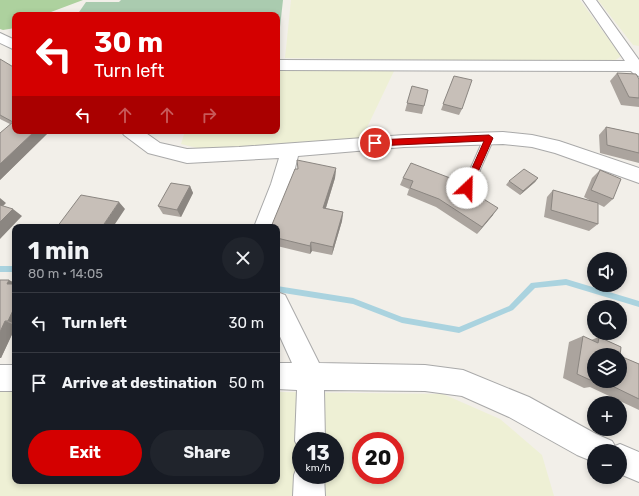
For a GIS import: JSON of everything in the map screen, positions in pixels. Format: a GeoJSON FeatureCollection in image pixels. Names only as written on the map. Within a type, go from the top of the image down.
{"type":"FeatureCollection","features":[{"type":"Feature","properties":{"kind":"street"},"geometry":{"type":"LineString","coordinates":[[589,0],[624,48],[637,69]]}},
{"type":"Feature","properties":{"kind":"street"},"geometry":{"type":"LineString","coordinates":[[0,36],[12,44]]}},
{"type":"Feature","properties":{"kind":"street"},"geometry":{"type":"LineString","coordinates":[[624,48],[639,50]]}},
{"type":"Feature","properties":{"kind":"street"},"geometry":{"type":"LineString","coordinates":[[280,65],[637,69]]}},
{"type":"Feature","properties":{"kind":"street"},"geometry":{"type":"LineString","coordinates":[[134,134],[154,148],[187,156],[404,141],[489,138],[532,140],[639,176]]}},
{"type":"Feature","properties":{"kind":"street"},"geometry":{"type":"LineString","coordinates":[[266,224],[281,184],[290,150]]}},
{"type":"Feature","properties":{"kind":"street"},"geometry":{"type":"LineString","coordinates":[[280,309],[311,376],[310,432]]}},
{"type":"Feature","properties":{"kind":"street"},"geometry":{"type":"LineString","coordinates":[[280,376],[425,378],[463,383],[519,407],[587,445]]}},
{"type":"Feature","properties":{"kind":"street"},"geometry":{"type":"LineString","coordinates":[[0,378],[12,378]]}},
{"type":"Feature","properties":{"kind":"street"},"geometry":{"type":"LineString","coordinates":[[627,462],[639,467]]}},
{"type":"Feature","properties":{"kind":"street"},"geometry":{"type":"LineString","coordinates":[[309,484],[309,496]]}},
{"type":"Feature","properties":{"kind":"lane"},"geometry":{"type":"LineString","coordinates":[[467,188],[489,138]]}},
{"type":"Feature","properties":{"kind":"green space"},"geometry":{"type":"Polygon","coordinates":[[[0,0],[83,0],[51,12],[12,12],[12,28],[0,29],[0,0]]]}},
{"type":"Feature","properties":{"kind":"green space"},"geometry":{"type":"Polygon","coordinates":[[[121,0],[283,0],[280,27],[280,12],[79,12],[86,2],[119,2],[121,0]]]}},
{"type":"Feature","properties":{"kind":"green space"},"geometry":{"type":"Polygon","coordinates":[[[291,0],[580,0],[621,56],[613,62],[285,58],[291,0]]]}},
{"type":"Feature","properties":{"kind":"green space"},"geometry":{"type":"Polygon","coordinates":[[[598,0],[639,0],[639,46],[633,45],[598,0]]]}},
{"type":"Feature","properties":{"kind":"green space"},"geometry":{"type":"Polygon","coordinates":[[[280,71],[394,71],[362,138],[201,149],[181,144],[184,134],[280,134],[280,71]]]}},
{"type":"Feature","properties":{"kind":"green space"},"geometry":{"type":"Polygon","coordinates":[[[0,389],[12,389],[12,484],[280,484],[280,392],[443,394],[500,419],[542,455],[554,496],[0,496],[0,389]]]}},
{"type":"Feature","properties":{"kind":"building"},"geometry":{"type":"Polygon","coordinates":[[[0,59],[12,66],[12,121],[0,115],[0,59]]]}},
{"type":"Feature","properties":{"kind":"building"},"geometry":{"type":"Polygon","coordinates":[[[617,73],[636,74],[639,79],[639,98],[629,97],[617,73]]]}},
{"type":"Feature","properties":{"kind":"building"},"geometry":{"type":"Polygon","coordinates":[[[454,76],[472,80],[462,109],[443,104],[454,76]]]}},
{"type":"Feature","properties":{"kind":"building"},"geometry":{"type":"Polygon","coordinates":[[[412,86],[428,90],[424,106],[407,103],[412,86]]]}},
{"type":"Feature","properties":{"kind":"building"},"geometry":{"type":"Polygon","coordinates":[[[12,123],[12,134],[32,134],[0,164],[0,133],[12,123]]]}},
{"type":"Feature","properties":{"kind":"building"},"geometry":{"type":"Polygon","coordinates":[[[606,127],[639,134],[639,153],[607,145],[606,127]]]}},
{"type":"Feature","properties":{"kind":"building"},"geometry":{"type":"Polygon","coordinates":[[[297,160],[336,168],[323,208],[343,212],[333,247],[311,242],[310,246],[280,239],[280,224],[272,224],[295,169],[298,169],[297,160]]]}},
{"type":"Feature","properties":{"kind":"building"},"geometry":{"type":"Polygon","coordinates":[[[411,163],[463,183],[461,185],[498,208],[482,227],[439,199],[410,188],[413,181],[403,178],[411,163]]]}},
{"type":"Feature","properties":{"kind":"building"},"geometry":{"type":"Polygon","coordinates":[[[524,169],[538,178],[523,191],[509,181],[524,169]]]}},
{"type":"Feature","properties":{"kind":"building"},"geometry":{"type":"Polygon","coordinates":[[[600,170],[621,179],[613,199],[591,190],[600,170]]]}},
{"type":"Feature","properties":{"kind":"building"},"geometry":{"type":"Polygon","coordinates":[[[171,183],[190,186],[177,210],[158,206],[171,183]]]}},
{"type":"Feature","properties":{"kind":"building"},"geometry":{"type":"Polygon","coordinates":[[[553,190],[598,203],[598,224],[551,210],[553,190]]]}},
{"type":"Feature","properties":{"kind":"building"},"geometry":{"type":"Polygon","coordinates":[[[81,195],[119,202],[104,224],[59,224],[81,195]]]}},
{"type":"Feature","properties":{"kind":"building"},"geometry":{"type":"Polygon","coordinates":[[[0,205],[13,209],[0,222],[0,205]]]}},
{"type":"Feature","properties":{"kind":"building"},"geometry":{"type":"Polygon","coordinates":[[[0,280],[9,280],[7,284],[12,284],[12,312],[8,321],[5,321],[0,332],[0,280]]]}},
{"type":"Feature","properties":{"kind":"building"},"geometry":{"type":"Polygon","coordinates":[[[583,336],[587,338],[587,340],[592,340],[598,343],[598,340],[606,340],[621,347],[587,348],[587,379],[577,374],[583,336]]]}},
{"type":"Feature","properties":{"kind":"building"},"geometry":{"type":"Polygon","coordinates":[[[627,359],[639,364],[639,399],[616,388],[627,388],[627,359]]]}},
{"type":"Feature","properties":{"kind":"waterway"},"geometry":{"type":"LineString","coordinates":[[0,269],[12,269]]}},
{"type":"Feature","properties":{"kind":"waterway"},"geometry":{"type":"LineString","coordinates":[[280,289],[353,301],[402,320],[459,330],[511,308],[533,285],[566,282],[639,304]]}},
{"type":"Feature","properties":{"kind":"route"},"geometry":{"type":"LineString","coordinates":[[375,143],[489,138],[467,188]]}}]}
